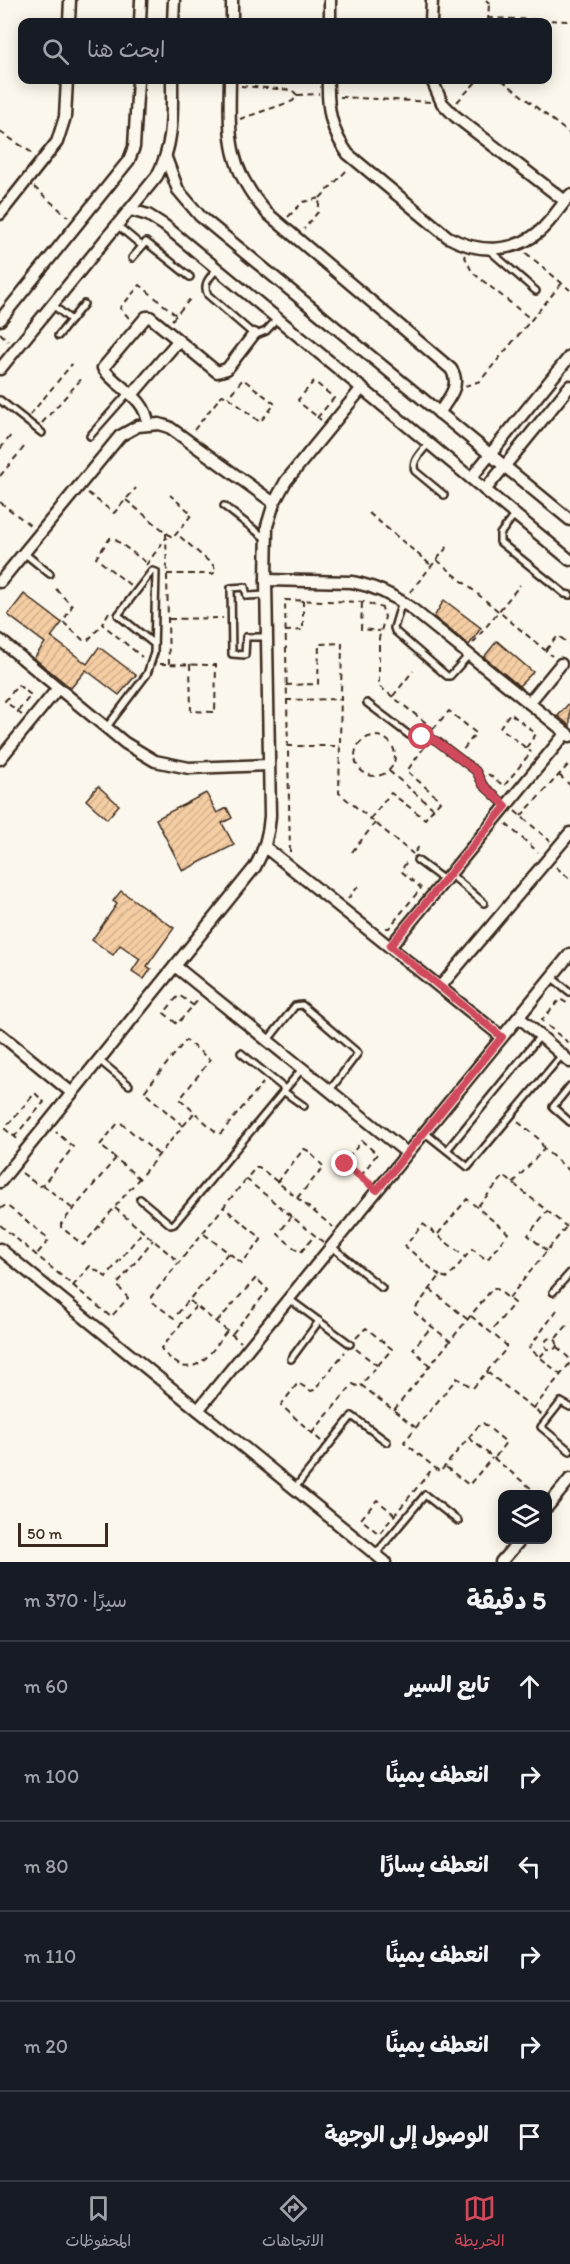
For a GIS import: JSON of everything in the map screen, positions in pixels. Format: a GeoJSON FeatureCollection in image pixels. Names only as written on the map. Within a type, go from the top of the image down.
{"type":"FeatureCollection","features":[{"type":"Feature","properties":{"kind":"street"},"geometry":{"type":"LineString","coordinates":[[69,18],[70,0]]}},
{"type":"Feature","properties":{"kind":"street"},"geometry":{"type":"LineString","coordinates":[[141,0],[141,18]]}},
{"type":"Feature","properties":{"kind":"street"},"geometry":{"type":"LineString","coordinates":[[173,18],[174,0]]}},
{"type":"Feature","properties":{"kind":"street"},"geometry":{"type":"LineString","coordinates":[[232,0],[232,18]]}},
{"type":"Feature","properties":{"kind":"street"},"geometry":{"type":"LineString","coordinates":[[330,0],[330,18]]}},
{"type":"Feature","properties":{"kind":"street"},"geometry":{"type":"LineString","coordinates":[[431,18],[432,0]]}},
{"type":"Feature","properties":{"kind":"street"},"geometry":{"type":"LineString","coordinates":[[0,214],[57,142],[63,127],[67,84]]}},
{"type":"Feature","properties":{"kind":"street"},"geometry":{"type":"LineString","coordinates":[[0,320],[129,160],[134,147],[138,84]]}},
{"type":"Feature","properties":{"kind":"street"},"geometry":{"type":"LineString","coordinates":[[0,369],[151,185],[166,158],[171,135],[172,84]]}},
{"type":"Feature","properties":{"kind":"street"},"geometry":{"type":"LineString","coordinates":[[230,84],[229,123],[232,151],[242,178],[257,203],[450,369],[454,376],[454,387],[439,413]]}},
{"type":"Feature","properties":{"kind":"street"},"geometry":{"type":"LineString","coordinates":[[328,84],[330,120],[341,145],[356,162],[448,237],[460,244],[488,249],[516,244],[540,230],[568,198],[446,106],[434,84]]}},
{"type":"Feature","properties":{"kind":"street"},"geometry":{"type":"LineString","coordinates":[[166,158],[178,189],[200,216],[570,520]]}},
{"type":"Feature","properties":{"kind":"street"},"geometry":{"type":"LineString","coordinates":[[131,210],[156,219],[570,560]]}},
{"type":"Feature","properties":{"kind":"street"},"geometry":{"type":"LineString","coordinates":[[148,424],[143,406],[103,368],[138,326],[149,317],[213,371],[220,373],[227,369],[254,334]]}},
{"type":"Feature","properties":{"kind":"street"},"geometry":{"type":"LineString","coordinates":[[130,393],[178,341]]}},
{"type":"Feature","properties":{"kind":"street"},"geometry":{"type":"LineString","coordinates":[[471,478],[570,356]]}},
{"type":"Feature","properties":{"kind":"street"},"geometry":{"type":"LineString","coordinates":[[485,490],[570,386]]}},
{"type":"Feature","properties":{"kind":"street"},"geometry":{"type":"LineString","coordinates":[[0,1182],[255,867],[265,847],[270,816],[266,538],[274,503],[286,481],[362,388]]}},
{"type":"Feature","properties":{"kind":"street"},"geometry":{"type":"LineString","coordinates":[[0,582],[120,436],[138,426],[148,424],[169,427],[274,503]]}},
{"type":"Feature","properties":{"kind":"street"},"geometry":{"type":"LineString","coordinates":[[266,580],[352,582],[378,589],[402,602],[568,735],[542,761],[390,946]]}},
{"type":"Feature","properties":{"kind":"street"},"geometry":{"type":"LineString","coordinates":[[0,640],[139,753],[172,766],[189,768],[269,765]]}},
{"type":"Feature","properties":{"kind":"street"},"geometry":{"type":"LineString","coordinates":[[529,703],[561,664]]}},
{"type":"Feature","properties":{"kind":"street"},"geometry":{"type":"LineString","coordinates":[[0,759],[58,688]]}},
{"type":"Feature","properties":{"kind":"street"},"geometry":{"type":"LineString","coordinates":[[440,987],[570,832]]}},
{"type":"Feature","properties":{"kind":"street"},"geometry":{"type":"LineString","coordinates":[[265,847],[502,1037]]}},
{"type":"Feature","properties":{"kind":"street"},"geometry":{"type":"LineString","coordinates":[[198,1410],[570,954]]}},
{"type":"Feature","properties":{"kind":"street"},"geometry":{"type":"LineString","coordinates":[[175,966],[407,1153]]}},
{"type":"Feature","properties":{"kind":"street"},"geometry":{"type":"LineString","coordinates":[[519,1017],[566,1058]]}},
{"type":"Feature","properties":{"kind":"street"},"geometry":{"type":"LineString","coordinates":[[0,1034],[72,1093]]}},
{"type":"Feature","properties":{"kind":"street"},"geometry":{"type":"LineString","coordinates":[[0,1249],[385,1562]]}},
{"type":"Feature","properties":{"kind":"street"},"geometry":{"type":"LineString","coordinates":[[552,1501],[570,1479]]}},
{"type":"Feature","properties":{"kind":"street"},"geometry":{"type":"LineString","coordinates":[[501,1562],[516,1544]]}},
{"type":"Feature","properties":{"kind":"lane"},"geometry":{"type":"LineString","coordinates":[[118,226],[142,246]]}},
{"type":"Feature","properties":{"kind":"lane"},"geometry":{"type":"LineString","coordinates":[[132,258],[146,242],[190,277]]}},
{"type":"Feature","properties":{"kind":"lane"},"geometry":{"type":"LineString","coordinates":[[488,249],[536,291]]}},
{"type":"Feature","properties":{"kind":"lane"},"geometry":{"type":"LineString","coordinates":[[217,269],[206,283],[205,290],[254,334],[263,334],[277,318]]}},
{"type":"Feature","properties":{"kind":"lane"},"geometry":{"type":"LineString","coordinates":[[58,336],[84,304]]}},
{"type":"Feature","properties":{"kind":"lane"},"geometry":{"type":"LineString","coordinates":[[52,305],[71,320]]}},
{"type":"Feature","properties":{"kind":"lane"},"geometry":{"type":"LineString","coordinates":[[90,436],[130,393]]}},
{"type":"Feature","properties":{"kind":"lane"},"geometry":{"type":"LineString","coordinates":[[0,400],[40,431]]}},
{"type":"Feature","properties":{"kind":"lane"},"geometry":{"type":"LineString","coordinates":[[429,443],[415,461],[413,468],[444,495]]}},
{"type":"Feature","properties":{"kind":"lane"},"geometry":{"type":"LineString","coordinates":[[224,506],[266,538]]}},
{"type":"Feature","properties":{"kind":"lane"},"geometry":{"type":"LineString","coordinates":[[515,514],[500,534],[500,542],[565,594],[570,595]]}},
{"type":"Feature","properties":{"kind":"lane"},"geometry":{"type":"LineString","coordinates":[[24,553],[50,574]]}},
{"type":"Feature","properties":{"kind":"lane"},"geometry":{"type":"LineString","coordinates":[[106,728],[152,664],[154,644],[156,572],[152,571],[118,615],[154,644]]}},
{"type":"Feature","properties":{"kind":"lane"},"geometry":{"type":"LineString","coordinates":[[266,595],[247,596],[245,587],[232,588],[233,655],[245,654],[246,637],[267,637]]}},
{"type":"Feature","properties":{"kind":"lane"},"geometry":{"type":"LineString","coordinates":[[402,602],[394,628],[395,632],[447,676],[450,676],[467,653]]}},
{"type":"Feature","properties":{"kind":"lane"},"geometry":{"type":"LineString","coordinates":[[367,703],[409,735],[430,738],[459,754],[476,771],[483,785],[507,805]]}},
{"type":"Feature","properties":{"kind":"lane"},"geometry":{"type":"LineString","coordinates":[[417,860],[447,877],[484,903]]}},
{"type":"Feature","properties":{"kind":"lane"},"geometry":{"type":"LineString","coordinates":[[551,977],[570,992]]}},
{"type":"Feature","properties":{"kind":"lane"},"geometry":{"type":"LineString","coordinates":[[267,1041],[296,1006],[302,1005],[358,1053],[330,1090]]}},
{"type":"Feature","properties":{"kind":"lane"},"geometry":{"type":"LineString","coordinates":[[447,1150],[540,1036]]}},
{"type":"Feature","properties":{"kind":"lane"},"geometry":{"type":"LineString","coordinates":[[241,1053],[303,1107]]}},
{"type":"Feature","properties":{"kind":"lane"},"geometry":{"type":"LineString","coordinates":[[424,1132],[469,1166],[511,1116],[566,1058]]}},
{"type":"Feature","properties":{"kind":"lane"},"geometry":{"type":"LineString","coordinates":[[99,1060],[129,1085]]}},
{"type":"Feature","properties":{"kind":"lane"},"geometry":{"type":"LineString","coordinates":[[140,1199],[170,1224],[174,1224],[302,1068]]}},
{"type":"Feature","properties":{"kind":"lane"},"geometry":{"type":"LineString","coordinates":[[570,1086],[553,1107],[570,1122]]}},
{"type":"Feature","properties":{"kind":"lane"},"geometry":{"type":"LineString","coordinates":[[331,1247],[382,1288]]}},
{"type":"Feature","properties":{"kind":"lane"},"geometry":{"type":"LineString","coordinates":[[553,1293],[570,1273]]}},
{"type":"Feature","properties":{"kind":"lane"},"geometry":{"type":"LineString","coordinates":[[289,1298],[350,1344]]}},
{"type":"Feature","properties":{"kind":"lane"},"geometry":{"type":"LineString","coordinates":[[291,1359],[319,1321]]}},
{"type":"Feature","properties":{"kind":"lane"},"geometry":{"type":"LineString","coordinates":[[570,1407],[561,1402],[541,1428],[570,1451]]}},
{"type":"Feature","properties":{"kind":"lane"},"geometry":{"type":"LineString","coordinates":[[295,1489],[353,1415],[387,1442]]}},
{"type":"Feature","properties":{"kind":"lane"},"geometry":{"type":"LineString","coordinates":[[375,1555],[425,1495],[458,1521]]}},
{"type":"Feature","properties":{"kind":"path"},"geometry":{"type":"LineString","coordinates":[[488,18],[489,1]]}},
{"type":"Feature","properties":{"kind":"path"},"geometry":{"type":"LineString","coordinates":[[552,20],[570,21]]}},
{"type":"Feature","properties":{"kind":"path"},"geometry":{"type":"LineString","coordinates":[[246,84],[292,90],[297,95],[327,95],[446,106],[473,84]]}},
{"type":"Feature","properties":{"kind":"path"},"geometry":{"type":"LineString","coordinates":[[507,84],[570,134]]}},
{"type":"Feature","properties":{"kind":"path"},"geometry":{"type":"LineString","coordinates":[[229,123],[293,101],[297,95]]}},
{"type":"Feature","properties":{"kind":"path"},"geometry":{"type":"LineString","coordinates":[[0,132],[44,161]]}},
{"type":"Feature","properties":{"kind":"path"},"geometry":{"type":"LineString","coordinates":[[281,225],[303,202],[320,198],[356,162]]}},
{"type":"Feature","properties":{"kind":"path"},"geometry":{"type":"LineString","coordinates":[[27,181],[77,225]]}},
{"type":"Feature","properties":{"kind":"path"},"geometry":{"type":"LineString","coordinates":[[296,238],[318,212],[320,198]]}},
{"type":"Feature","properties":{"kind":"path"},"geometry":{"type":"LineString","coordinates":[[460,244],[472,272],[532,320]]}},
{"type":"Feature","properties":{"kind":"path"},"geometry":{"type":"LineString","coordinates":[[516,244],[570,290]]}},
{"type":"Feature","properties":{"kind":"path"},"geometry":{"type":"LineString","coordinates":[[454,387],[470,386],[480,381],[562,283]]}},
{"type":"Feature","properties":{"kind":"path"},"geometry":{"type":"LineString","coordinates":[[138,326],[120,309],[139,285],[176,315]]}},
{"type":"Feature","properties":{"kind":"path"},"geometry":{"type":"LineString","coordinates":[[164,329],[190,299]]}},
{"type":"Feature","properties":{"kind":"path"},"geometry":{"type":"LineString","coordinates":[[26,420],[72,364]]}},
{"type":"Feature","properties":{"kind":"path"},"geometry":{"type":"LineString","coordinates":[[40,431],[84,376]]}},
{"type":"Feature","properties":{"kind":"path"},"geometry":{"type":"LineString","coordinates":[[187,439],[220,396],[228,397],[260,422],[275,404],[243,379],[228,397]]}},
{"type":"Feature","properties":{"kind":"path"},"geometry":{"type":"LineString","coordinates":[[317,418],[334,398],[314,381],[298,400],[317,418],[330,428]]}},
{"type":"Feature","properties":{"kind":"path"},"geometry":{"type":"LineString","coordinates":[[0,449],[12,434]]}},
{"type":"Feature","properties":{"kind":"path"},"geometry":{"type":"LineString","coordinates":[[0,476],[25,446]]}},
{"type":"Feature","properties":{"kind":"path"},"geometry":{"type":"LineString","coordinates":[[80,486],[113,513],[136,488]]}},
{"type":"Feature","properties":{"kind":"path"},"geometry":{"type":"LineString","coordinates":[[126,500],[173,538],[192,514],[170,495]]}},
{"type":"Feature","properties":{"kind":"path"},"geometry":{"type":"LineString","coordinates":[[0,502],[40,534]]}},
{"type":"Feature","properties":{"kind":"path"},"geometry":{"type":"LineString","coordinates":[[369,513],[432,566]]}},
{"type":"Feature","properties":{"kind":"path"},"geometry":{"type":"LineString","coordinates":[[166,533],[169,664]]}},
{"type":"Feature","properties":{"kind":"path"},"geometry":{"type":"LineString","coordinates":[[167,574],[212,574],[217,570],[177,534]]}},
{"type":"Feature","properties":{"kind":"path"},"geometry":{"type":"LineString","coordinates":[[130,585],[96,558],[110,538],[147,564]]}},
{"type":"Feature","properties":{"kind":"path"},"geometry":{"type":"LineString","coordinates":[[402,602],[448,546]]}},
{"type":"Feature","properties":{"kind":"path"},"geometry":{"type":"LineString","coordinates":[[437,560],[561,664]]}},
{"type":"Feature","properties":{"kind":"path"},"geometry":{"type":"LineString","coordinates":[[467,653],[520,585]]}},
{"type":"Feature","properties":{"kind":"path"},"geometry":{"type":"LineString","coordinates":[[56,590],[72,606],[63,618],[63,622],[83,640],[88,640],[102,625]]}},
{"type":"Feature","properties":{"kind":"path"},"geometry":{"type":"LineString","coordinates":[[285,631],[303,631],[303,599]]}},
{"type":"Feature","properties":{"kind":"path"},"geometry":{"type":"LineString","coordinates":[[291,853],[289,849],[284,601],[303,599],[377,605],[385,612],[380,631],[379,685],[440,734]]}},
{"type":"Feature","properties":{"kind":"path"},"geometry":{"type":"LineString","coordinates":[[362,602],[361,629],[380,631]]}},
{"type":"Feature","properties":{"kind":"path"},"geometry":{"type":"LineString","coordinates":[[168,619],[232,618]]}},
{"type":"Feature","properties":{"kind":"path"},"geometry":{"type":"LineString","coordinates":[[546,651],[558,636],[570,644]]}},
{"type":"Feature","properties":{"kind":"path"},"geometry":{"type":"LineString","coordinates":[[286,685],[318,684],[320,644],[341,643],[339,794],[413,854]]}},
{"type":"Feature","properties":{"kind":"path"},"geometry":{"type":"LineString","coordinates":[[152,664],[190,664],[216,665],[214,712],[191,711],[190,664]]}},
{"type":"Feature","properties":{"kind":"path"},"geometry":{"type":"LineString","coordinates":[[393,696],[413,671]]}},
{"type":"Feature","properties":{"kind":"path"},"geometry":{"type":"LineString","coordinates":[[18,711],[31,695],[19,685],[5,700],[30,722]]}},
{"type":"Feature","properties":{"kind":"path"},"geometry":{"type":"LineString","coordinates":[[286,700],[342,699]]}},
{"type":"Feature","properties":{"kind":"path"},"geometry":{"type":"LineString","coordinates":[[433,729],[448,711],[475,732],[459,754],[454,746]]}},
{"type":"Feature","properties":{"kind":"path"},"geometry":{"type":"LineString","coordinates":[[526,748],[536,734],[510,713],[500,727],[542,761]]}},
{"type":"Feature","properties":{"kind":"path"},"geometry":{"type":"LineString","coordinates":[[376,736],[392,744],[396,755],[389,771],[373,777],[362,772],[354,757],[360,741],[376,736]]}},
{"type":"Feature","properties":{"kind":"path"},"geometry":{"type":"LineString","coordinates":[[370,819],[391,793],[425,819],[440,801],[407,771],[430,738]]}},
{"type":"Feature","properties":{"kind":"path"},"geometry":{"type":"LineString","coordinates":[[287,746],[340,746]]}},
{"type":"Feature","properties":{"kind":"path"},"geometry":{"type":"LineString","coordinates":[[486,772],[504,786],[531,752]]}},
{"type":"Feature","properties":{"kind":"path"},"geometry":{"type":"LineString","coordinates":[[521,816],[570,763]]}},
{"type":"Feature","properties":{"kind":"path"},"geometry":{"type":"LineString","coordinates":[[389,771],[434,809]]}},
{"type":"Feature","properties":{"kind":"path"},"geometry":{"type":"LineString","coordinates":[[558,774],[570,785]]}},
{"type":"Feature","properties":{"kind":"path"},"geometry":{"type":"LineString","coordinates":[[507,805],[558,848]]}},
{"type":"Feature","properties":{"kind":"path"},"geometry":{"type":"LineString","coordinates":[[497,817],[570,879]]}},
{"type":"Feature","properties":{"kind":"path"},"geometry":{"type":"LineString","coordinates":[[352,852],[375,823]]}},
{"type":"Feature","properties":{"kind":"path"},"geometry":{"type":"LineString","coordinates":[[386,928],[389,928],[421,889],[401,871],[420,844]]}},
{"type":"Feature","properties":{"kind":"path"},"geometry":{"type":"LineString","coordinates":[[348,899],[360,884]]}},
{"type":"Feature","properties":{"kind":"path"},"geometry":{"type":"LineString","coordinates":[[194,1006],[179,995],[164,1013],[177,1024],[194,1006],[206,991]]}},
{"type":"Feature","properties":{"kind":"path"},"geometry":{"type":"LineString","coordinates":[[570,1005],[560,999],[542,1021],[570,1044]]}},
{"type":"Feature","properties":{"kind":"path"},"geometry":{"type":"LineString","coordinates":[[183,1126],[144,1092],[186,1040],[210,1060],[179,1098],[220,1134],[269,1076]]}},
{"type":"Feature","properties":{"kind":"path"},"geometry":{"type":"LineString","coordinates":[[14,1137],[44,1102],[35,1093],[5,1128],[14,1137],[27,1148]]}},
{"type":"Feature","properties":{"kind":"path"},"geometry":{"type":"LineString","coordinates":[[116,1158],[61,1226],[85,1245],[194,1113]]}},
{"type":"Feature","properties":{"kind":"path"},"geometry":{"type":"LineString","coordinates":[[511,1116],[540,1140],[543,1149],[570,1170]]}},
{"type":"Feature","properties":{"kind":"path"},"geometry":{"type":"LineString","coordinates":[[140,1179],[100,1145],[119,1122],[159,1155]]}},
{"type":"Feature","properties":{"kind":"path"},"geometry":{"type":"LineString","coordinates":[[43,1185],[73,1148],[47,1124]]}},
{"type":"Feature","properties":{"kind":"path"},"geometry":{"type":"LineString","coordinates":[[361,1176],[377,1154],[362,1141],[344,1162],[377,1190]]}},
{"type":"Feature","properties":{"kind":"path"},"geometry":{"type":"LineString","coordinates":[[277,1182],[304,1149],[306,1150],[324,1167],[297,1198]]}},
{"type":"Feature","properties":{"kind":"path"},"geometry":{"type":"LineString","coordinates":[[513,1183],[543,1149]]}},
{"type":"Feature","properties":{"kind":"path"},"geometry":{"type":"LineString","coordinates":[[13,1166],[39,1186],[43,1185],[73,1209]]}},
{"type":"Feature","properties":{"kind":"path"},"geometry":{"type":"LineString","coordinates":[[228,1253],[172,1319],[150,1300],[223,1207],[258,1167],[341,1233]]}},
{"type":"Feature","properties":{"kind":"path"},"geometry":{"type":"LineString","coordinates":[[478,1207],[504,1176],[567,1227]]}},
{"type":"Feature","properties":{"kind":"path"},"geometry":{"type":"LineString","coordinates":[[246,1179],[331,1247]]}},
{"type":"Feature","properties":{"kind":"path"},"geometry":{"type":"LineString","coordinates":[[438,1234],[466,1199],[508,1234],[488,1260],[473,1249],[448,1278],[440,1276],[405,1246],[423,1224],[465,1257]]}},
{"type":"Feature","properties":{"kind":"path"},"geometry":{"type":"LineString","coordinates":[[0,1209],[6,1204],[48,1239],[36,1255]]}},
{"type":"Feature","properties":{"kind":"path"},"geometry":{"type":"LineString","coordinates":[[203,1233],[243,1263],[261,1239],[223,1207]]}},
{"type":"Feature","properties":{"kind":"path"},"geometry":{"type":"LineString","coordinates":[[115,1208],[179,1262]]}},
{"type":"Feature","properties":{"kind":"path"},"geometry":{"type":"LineString","coordinates":[[547,1211],[528,1234],[547,1251]]}},
{"type":"Feature","properties":{"kind":"path"},"geometry":{"type":"LineString","coordinates":[[292,1216],[278,1233],[279,1235],[300,1252],[315,1235]]}},
{"type":"Feature","properties":{"kind":"path"},"geometry":{"type":"LineString","coordinates":[[509,1298],[570,1222]]}},
{"type":"Feature","properties":{"kind":"path"},"geometry":{"type":"LineString","coordinates":[[0,1225],[112,1317],[128,1298],[117,1285],[153,1240]]}},
{"type":"Feature","properties":{"kind":"path"},"geometry":{"type":"LineString","coordinates":[[73,1286],[89,1266],[105,1277],[142,1231]]}},
{"type":"Feature","properties":{"kind":"path"},"geometry":{"type":"LineString","coordinates":[[440,1276],[414,1311],[450,1341]]}},
{"type":"Feature","properties":{"kind":"path"},"geometry":{"type":"LineString","coordinates":[[217,1322],[256,1278],[268,1290],[232,1334]]}},
{"type":"Feature","properties":{"kind":"path"},"geometry":{"type":"LineString","coordinates":[[394,1410],[494,1288],[514,1304],[490,1332]]}},
{"type":"Feature","properties":{"kind":"path"},"geometry":{"type":"LineString","coordinates":[[429,1289],[468,1319]]}},
{"type":"Feature","properties":{"kind":"path"},"geometry":{"type":"LineString","coordinates":[[189,1300],[248,1347]]}},
{"type":"Feature","properties":{"kind":"path"},"geometry":{"type":"LineString","coordinates":[[196,1306],[161,1348],[176,1363],[188,1368],[201,1363],[227,1331]]}},
{"type":"Feature","properties":{"kind":"path"},"geometry":{"type":"LineString","coordinates":[[556,1310],[529,1348],[561,1375]]}},
{"type":"Feature","properties":{"kind":"path"},"geometry":{"type":"LineString","coordinates":[[445,1467],[468,1485],[506,1443],[484,1424],[480,1424],[440,1472],[404,1444],[415,1427],[457,1378],[472,1388],[507,1347],[471,1316]]}},
{"type":"Feature","properties":{"kind":"path"},"geometry":{"type":"LineString","coordinates":[[570,1322],[555,1339],[556,1347],[570,1359]]}},
{"type":"Feature","properties":{"kind":"path"},"geometry":{"type":"LineString","coordinates":[[430,1365],[413,1349],[432,1326]]}},
{"type":"Feature","properties":{"kind":"path"},"geometry":{"type":"LineString","coordinates":[[312,1433],[352,1384],[359,1387],[362,1385],[391,1350],[391,1347],[366,1328],[350,1344],[314,1390],[310,1391],[299,1383],[281,1404],[282,1407],[312,1433],[328,1446]]}},
{"type":"Feature","properties":{"kind":"path"},"geometry":{"type":"LineString","coordinates":[[538,1335],[545,1341],[547,1349]]}},
{"type":"Feature","properties":{"kind":"path"},"geometry":{"type":"LineString","coordinates":[[545,1341],[550,1338],[555,1339]]}},
{"type":"Feature","properties":{"kind":"path"},"geometry":{"type":"LineString","coordinates":[[350,1344],[378,1366]]}},
{"type":"Feature","properties":{"kind":"path"},"geometry":{"type":"LineString","coordinates":[[547,1349],[552,1350],[556,1347]]}},
{"type":"Feature","properties":{"kind":"path"},"geometry":{"type":"LineString","coordinates":[[540,1358],[547,1349]]}},
{"type":"Feature","properties":{"kind":"path"},"geometry":{"type":"LineString","coordinates":[[533,1409],[570,1363]]}},
{"type":"Feature","properties":{"kind":"path"},"geometry":{"type":"LineString","coordinates":[[487,1372],[546,1419]]}},
{"type":"Feature","properties":{"kind":"path"},"geometry":{"type":"LineString","coordinates":[[362,1385],[415,1427]]}},
{"type":"Feature","properties":{"kind":"path"},"geometry":{"type":"LineString","coordinates":[[469,1438],[533,1490]]}},
{"type":"Feature","properties":{"kind":"path"},"geometry":{"type":"LineString","coordinates":[[395,1515],[377,1500],[361,1519],[378,1534],[395,1515],[434,1468]]}},
{"type":"Feature","properties":{"kind":"building"},"geometry":{"type":"Polygon","coordinates":[[[24,594],[62,623],[51,637],[87,664],[99,647],[136,675],[119,695],[86,670],[71,688],[34,658],[45,643],[8,615],[24,594]]]}},
{"type":"Feature","properties":{"kind":"building"},"geometry":{"type":"Polygon","coordinates":[[[444,600],[481,628],[469,645],[434,617],[444,600]]]}},
{"type":"Feature","properties":{"kind":"building"},"geometry":{"type":"Polygon","coordinates":[[[497,641],[533,672],[519,686],[484,657],[497,641]]]}},
{"type":"Feature","properties":{"kind":"building"},"geometry":{"type":"Polygon","coordinates":[[[570,702],[570,726],[558,716],[570,702]]]}},
{"type":"Feature","properties":{"kind":"building"},"geometry":{"type":"Polygon","coordinates":[[[98,786],[119,805],[107,819],[86,800],[98,786]]]}},
{"type":"Feature","properties":{"kind":"building"},"geometry":{"type":"Polygon","coordinates":[[[206,793],[217,813],[227,808],[232,818],[222,823],[234,845],[183,871],[156,819],[206,793]]]}},
{"type":"Feature","properties":{"kind":"building"},"geometry":{"type":"Polygon","coordinates":[[[121,891],[174,928],[147,966],[151,969],[144,979],[132,971],[140,959],[120,945],[113,955],[92,940],[117,904],[113,901],[121,891]]]}},
{"type":"Feature","properties":{"kind":"route"},"geometry":{"type":"LineString","coordinates":[[345,1164],[377,1190],[502,1037],[390,946],[506,806],[483,785],[476,771],[435,740],[422,737]]}}]}
